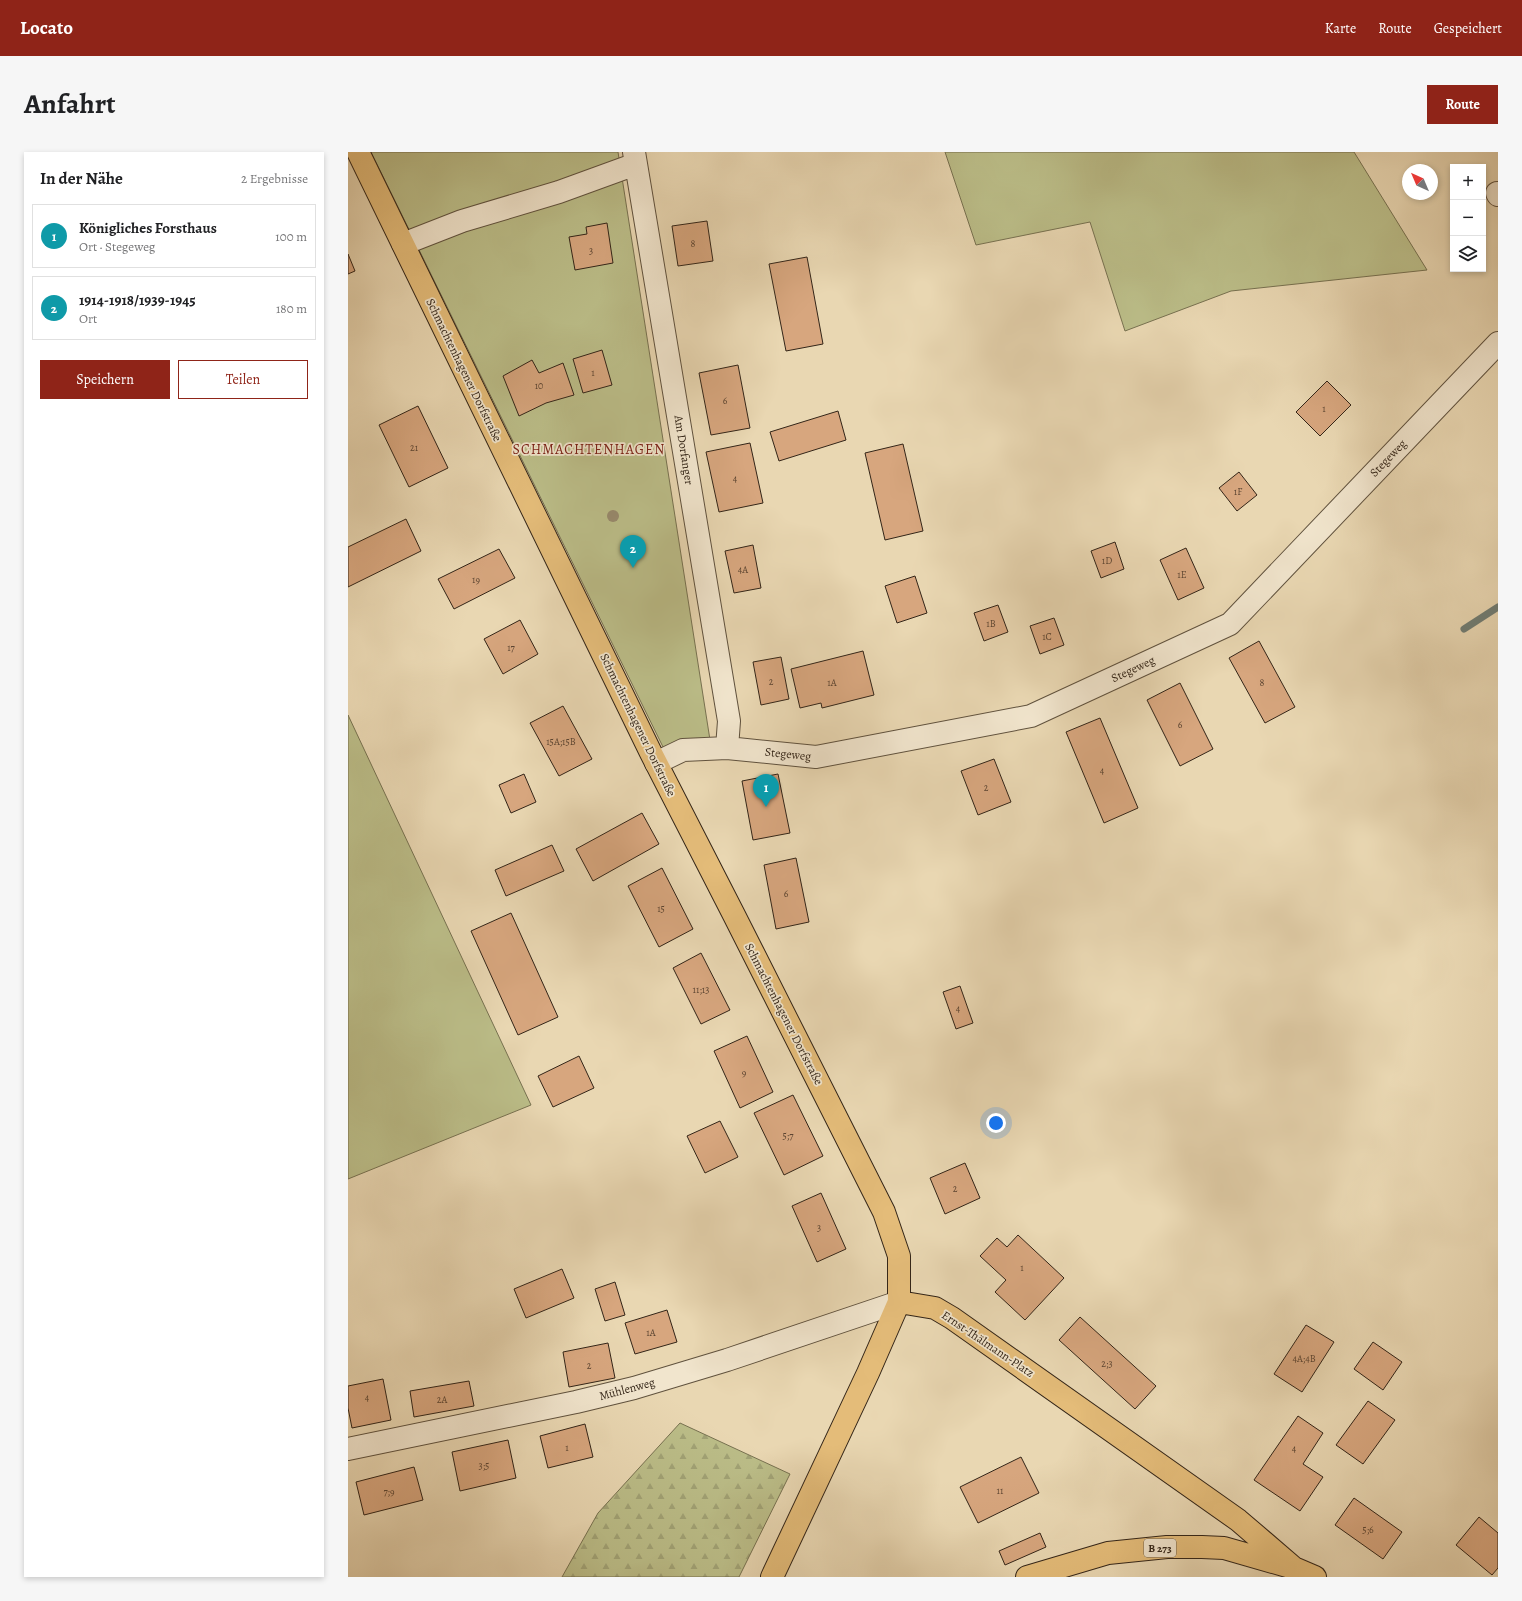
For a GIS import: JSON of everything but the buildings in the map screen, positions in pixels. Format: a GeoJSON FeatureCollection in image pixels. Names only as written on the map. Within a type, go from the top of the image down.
{"type":"FeatureCollection","features":[{"type":"Feature","properties":{"kind":"main road","name":"Schmachtenhagener Dorfstraße"},"geometry":{"type":"LineString","coordinates":[[358,152],[656,763],[884,1212],[899,1256],[899,1302]]}},
{"type":"Feature","properties":{"kind":"main road","name":"Ernst-Thälmann-Platz"},"geometry":{"type":"LineString","coordinates":[[899,1302],[935,1308],[952,1318],[1238,1520],[1294,1568]]}},
{"type":"Feature","properties":{"kind":"main road"},"geometry":{"type":"LineString","coordinates":[[772,1577],[868,1373],[899,1302]]}},
{"type":"Feature","properties":{"kind":"main road","name":"Ernst-Thälmann-Platz"},"geometry":{"type":"LineString","coordinates":[[1027,1577],[1108,1553],[1167,1547],[1224,1548],[1294,1568],[1315,1577]]}},
{"type":"Feature","properties":{"kind":"street"},"geometry":{"type":"LineString","coordinates":[[403,244],[462,221],[558,192],[635,158]]}},
{"type":"Feature","properties":{"kind":"street","name":"Am Dorfanger"},"geometry":{"type":"LineString","coordinates":[[635,158],[729,720],[727,748]]}},
{"type":"Feature","properties":{"kind":"street","name":"Stegeweg"},"geometry":{"type":"LineString","coordinates":[[656,763],[683,750],[727,748],[816,757],[1031,716],[1230,624],[1498,343]]}},
{"type":"Feature","properties":{"kind":"street","name":"Mühlenweg"},"geometry":{"type":"LineString","coordinates":[[348,1449],[576,1402],[634,1388],[727,1360],[899,1302]]}},
{"type":"Feature","properties":{"kind":"green space"},"geometry":{"type":"Polygon","coordinates":[[[371,152],[618,152],[710,740],[664,749],[371,152]]]}},
{"type":"Feature","properties":{"kind":"green space"},"geometry":{"type":"Polygon","coordinates":[[[945,152],[1354,152],[1427,270],[1231,291],[1125,331],[1090,222],[976,245],[945,152]]]}},
{"type":"Feature","properties":{"kind":"green space"},"geometry":{"type":"Polygon","coordinates":[[[348,715],[531,1105],[348,1179],[348,715]]]}},
{"type":"Feature","properties":{"kind":"green space"},"geometry":{"type":"Polygon","coordinates":[[[680,1423],[790,1474],[739,1577],[562,1577],[598,1513],[680,1423]]]}},
{"type":"Feature","properties":{"kind":"waterway"},"geometry":{"type":"LineString","coordinates":[[1464,629],[1498,607]]}},
{"type":"Feature","properties":{"kind":"place","name":"1914-1918/1939-1945"},"geometry":{"type":"Point","coordinates":[633,568]}},
{"type":"Feature","properties":{"kind":"place","name":"Königliches Forsthaus"},"geometry":{"type":"Point","coordinates":[766,807]}},
{"type":"Feature","properties":{"kind":"district","name":"SCHMACHTENHAGEN"},"geometry":{"type":"Point","coordinates":[589,449]}}]}
